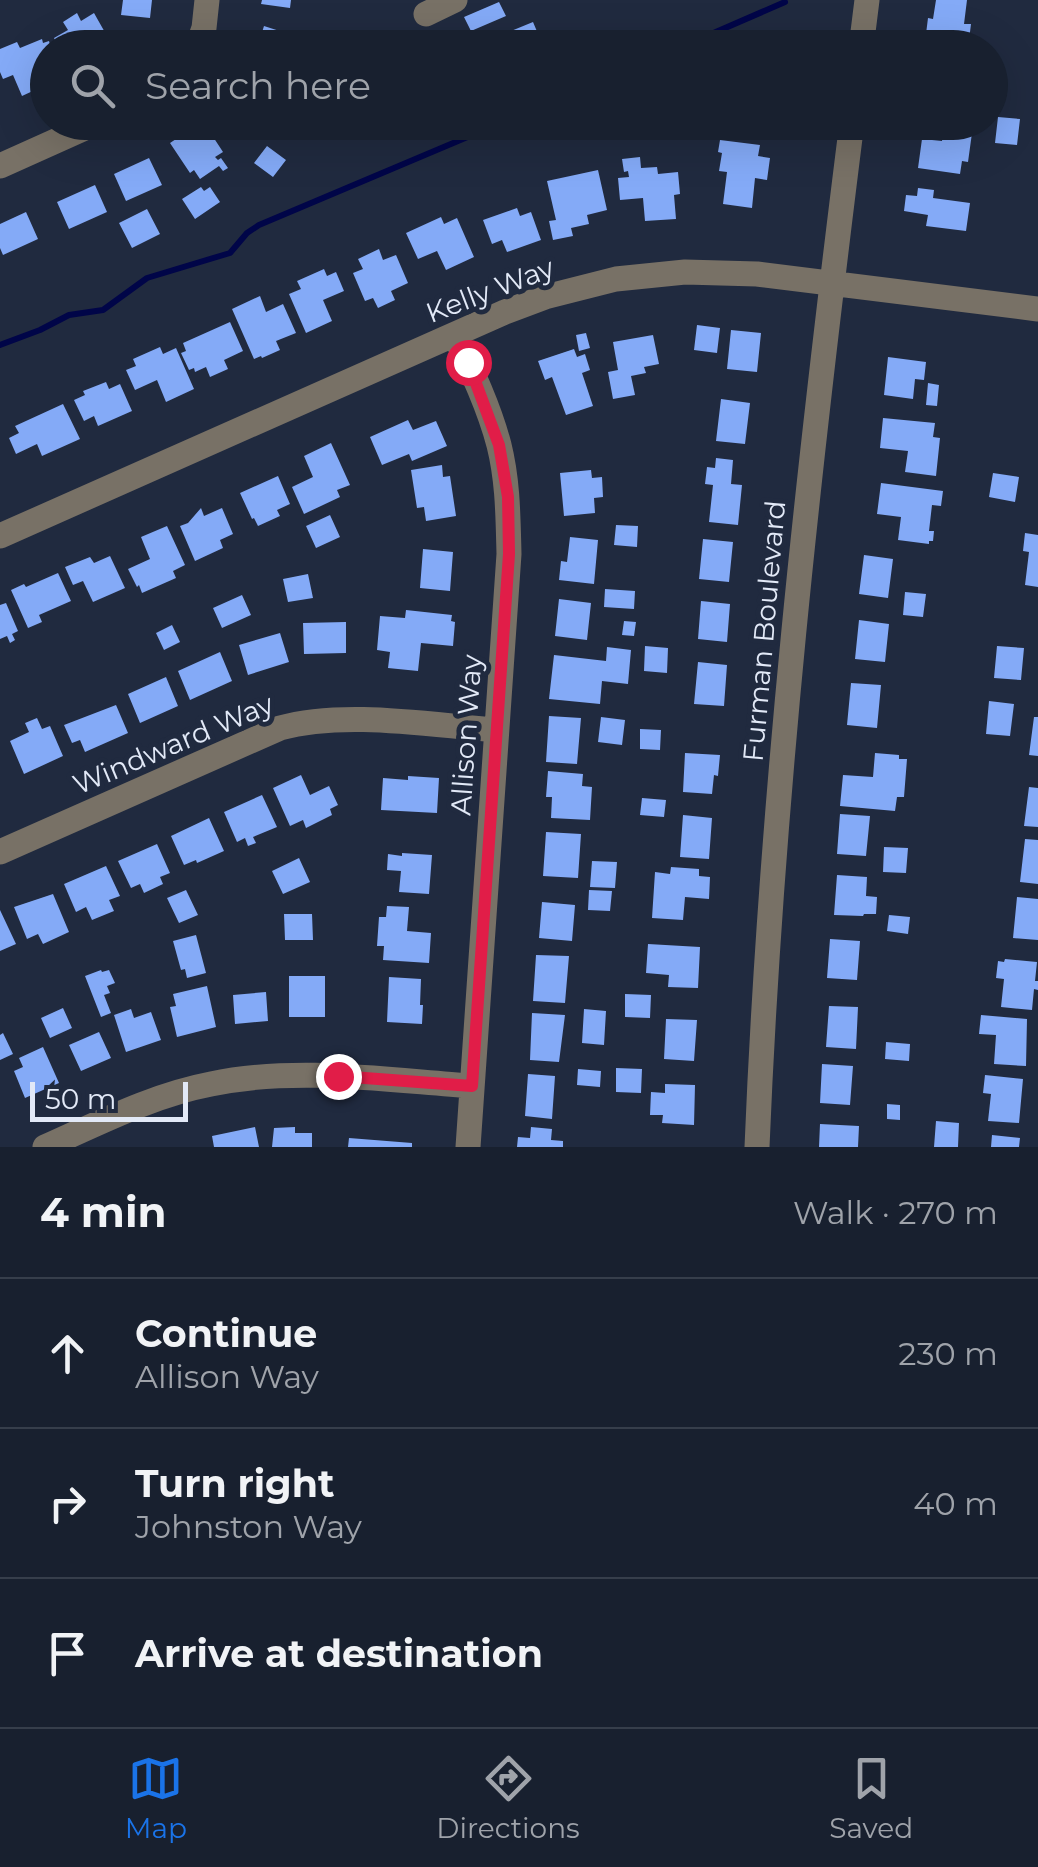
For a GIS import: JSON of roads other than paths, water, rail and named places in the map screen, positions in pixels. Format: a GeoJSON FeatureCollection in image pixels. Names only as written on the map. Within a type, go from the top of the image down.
{"type":"FeatureCollection","features":[{"type":"Feature","properties":{"kind":"street"},"geometry":{"type":"LineString","coordinates":[[203,30],[207,0]]}},
{"type":"Feature","properties":{"kind":"street"},"geometry":{"type":"LineString","coordinates":[[426,14],[455,0]]}},
{"type":"Feature","properties":{"kind":"street"},"geometry":{"type":"LineString","coordinates":[[863,30],[867,0]]}},
{"type":"Feature","properties":{"kind":"street"},"geometry":{"type":"LineString","coordinates":[[0,166],[58,140]]}},
{"type":"Feature","properties":{"kind":"street","name":"Furman Boulevard"},"geometry":{"type":"LineString","coordinates":[[757,1147],[762,1023],[790,662],[850,140]]}},
{"type":"Feature","properties":{"kind":"street","name":"Kelly Way"},"geometry":{"type":"LineString","coordinates":[[0,536],[545,297],[616,279],[684,272],[757,274],[1038,309]]}},
{"type":"Feature","properties":{"kind":"street","name":"Allison Way"},"geometry":{"type":"LineString","coordinates":[[455,336],[499,445],[508,497],[509,554],[468,1147]]}},
{"type":"Feature","properties":{"kind":"street","name":"Windward Way"},"geometry":{"type":"LineString","coordinates":[[0,852],[301,722],[352,719],[496,730]]}},
{"type":"Feature","properties":{"kind":"street"},"geometry":{"type":"LineString","coordinates":[[45,1147],[154,1100],[214,1083],[284,1075],[472,1086]]}},
{"type":"Feature","properties":{"kind":"waterway"},"geometry":{"type":"LineString","coordinates":[[720,30],[785,2]]}},
{"type":"Feature","properties":{"kind":"waterway"},"geometry":{"type":"LineString","coordinates":[[0,345],[69,315],[103,310],[147,278],[230,253],[259,225],[460,140]]}}]}
